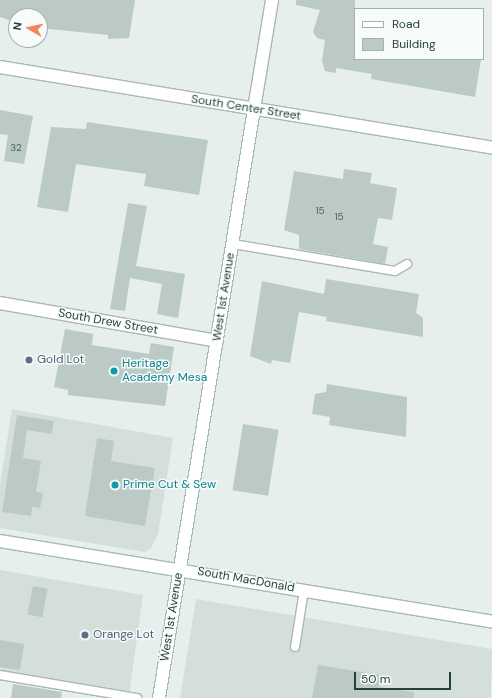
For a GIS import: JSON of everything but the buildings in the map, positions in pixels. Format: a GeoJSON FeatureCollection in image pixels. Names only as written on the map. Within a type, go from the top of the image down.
{"type":"FeatureCollection","features":[{"type":"Feature","properties":{"kind":"street","name":"West 1st Avenue"},"geometry":{"type":"LineString","coordinates":[[159,698],[272,0]]}},
{"type":"Feature","properties":{"kind":"street","name":"South Center Street"},"geometry":{"type":"LineString","coordinates":[[0,67],[492,148]]}},
{"type":"Feature","properties":{"kind":"street","name":"South Drew Street"},"geometry":{"type":"LineString","coordinates":[[0,303],[217,341]]}},
{"type":"Feature","properties":{"kind":"street","name":"South MacDonald"},"geometry":{"type":"LineString","coordinates":[[0,541],[180,569],[492,622]]}},
{"type":"Feature","properties":{"kind":"lane"},"geometry":{"type":"LineString","coordinates":[[233,244],[395,271],[407,264]]}},
{"type":"Feature","properties":{"kind":"lane"},"geometry":{"type":"LineString","coordinates":[[295,647],[304,590]]}},
{"type":"Feature","properties":{"kind":"lane"},"geometry":{"type":"LineString","coordinates":[[0,675],[137,698]]}},
{"type":"Feature","properties":{"kind":"shaded area"},"geometry":{"type":"Polygon","coordinates":[[[12,409],[173,438],[158,534],[151,548],[145,552],[0,528],[0,484],[12,409]]]}},
{"type":"Feature","properties":{"kind":"shaded area"},"geometry":{"type":"Polygon","coordinates":[[[0,570],[143,595],[129,696],[0,675],[0,570]]]}},
{"type":"Feature","properties":{"kind":"shaded area"},"geometry":{"type":"Polygon","coordinates":[[[196,599],[492,649],[491,698],[180,698],[196,599]]]}},
{"type":"Feature","properties":{"kind":"place","name":"Gold Lot"},"geometry":{"type":"Point","coordinates":[29,360]}},
{"type":"Feature","properties":{"kind":"place","name":"Heritage Academy Mesa"},"geometry":{"type":"Point","coordinates":[114,371]}},
{"type":"Feature","properties":{"kind":"place","name":"Prime Cut & Sew"},"geometry":{"type":"Point","coordinates":[115,485]}},
{"type":"Feature","properties":{"kind":"place","name":"Orange Lot"},"geometry":{"type":"Point","coordinates":[85,635]}}]}
